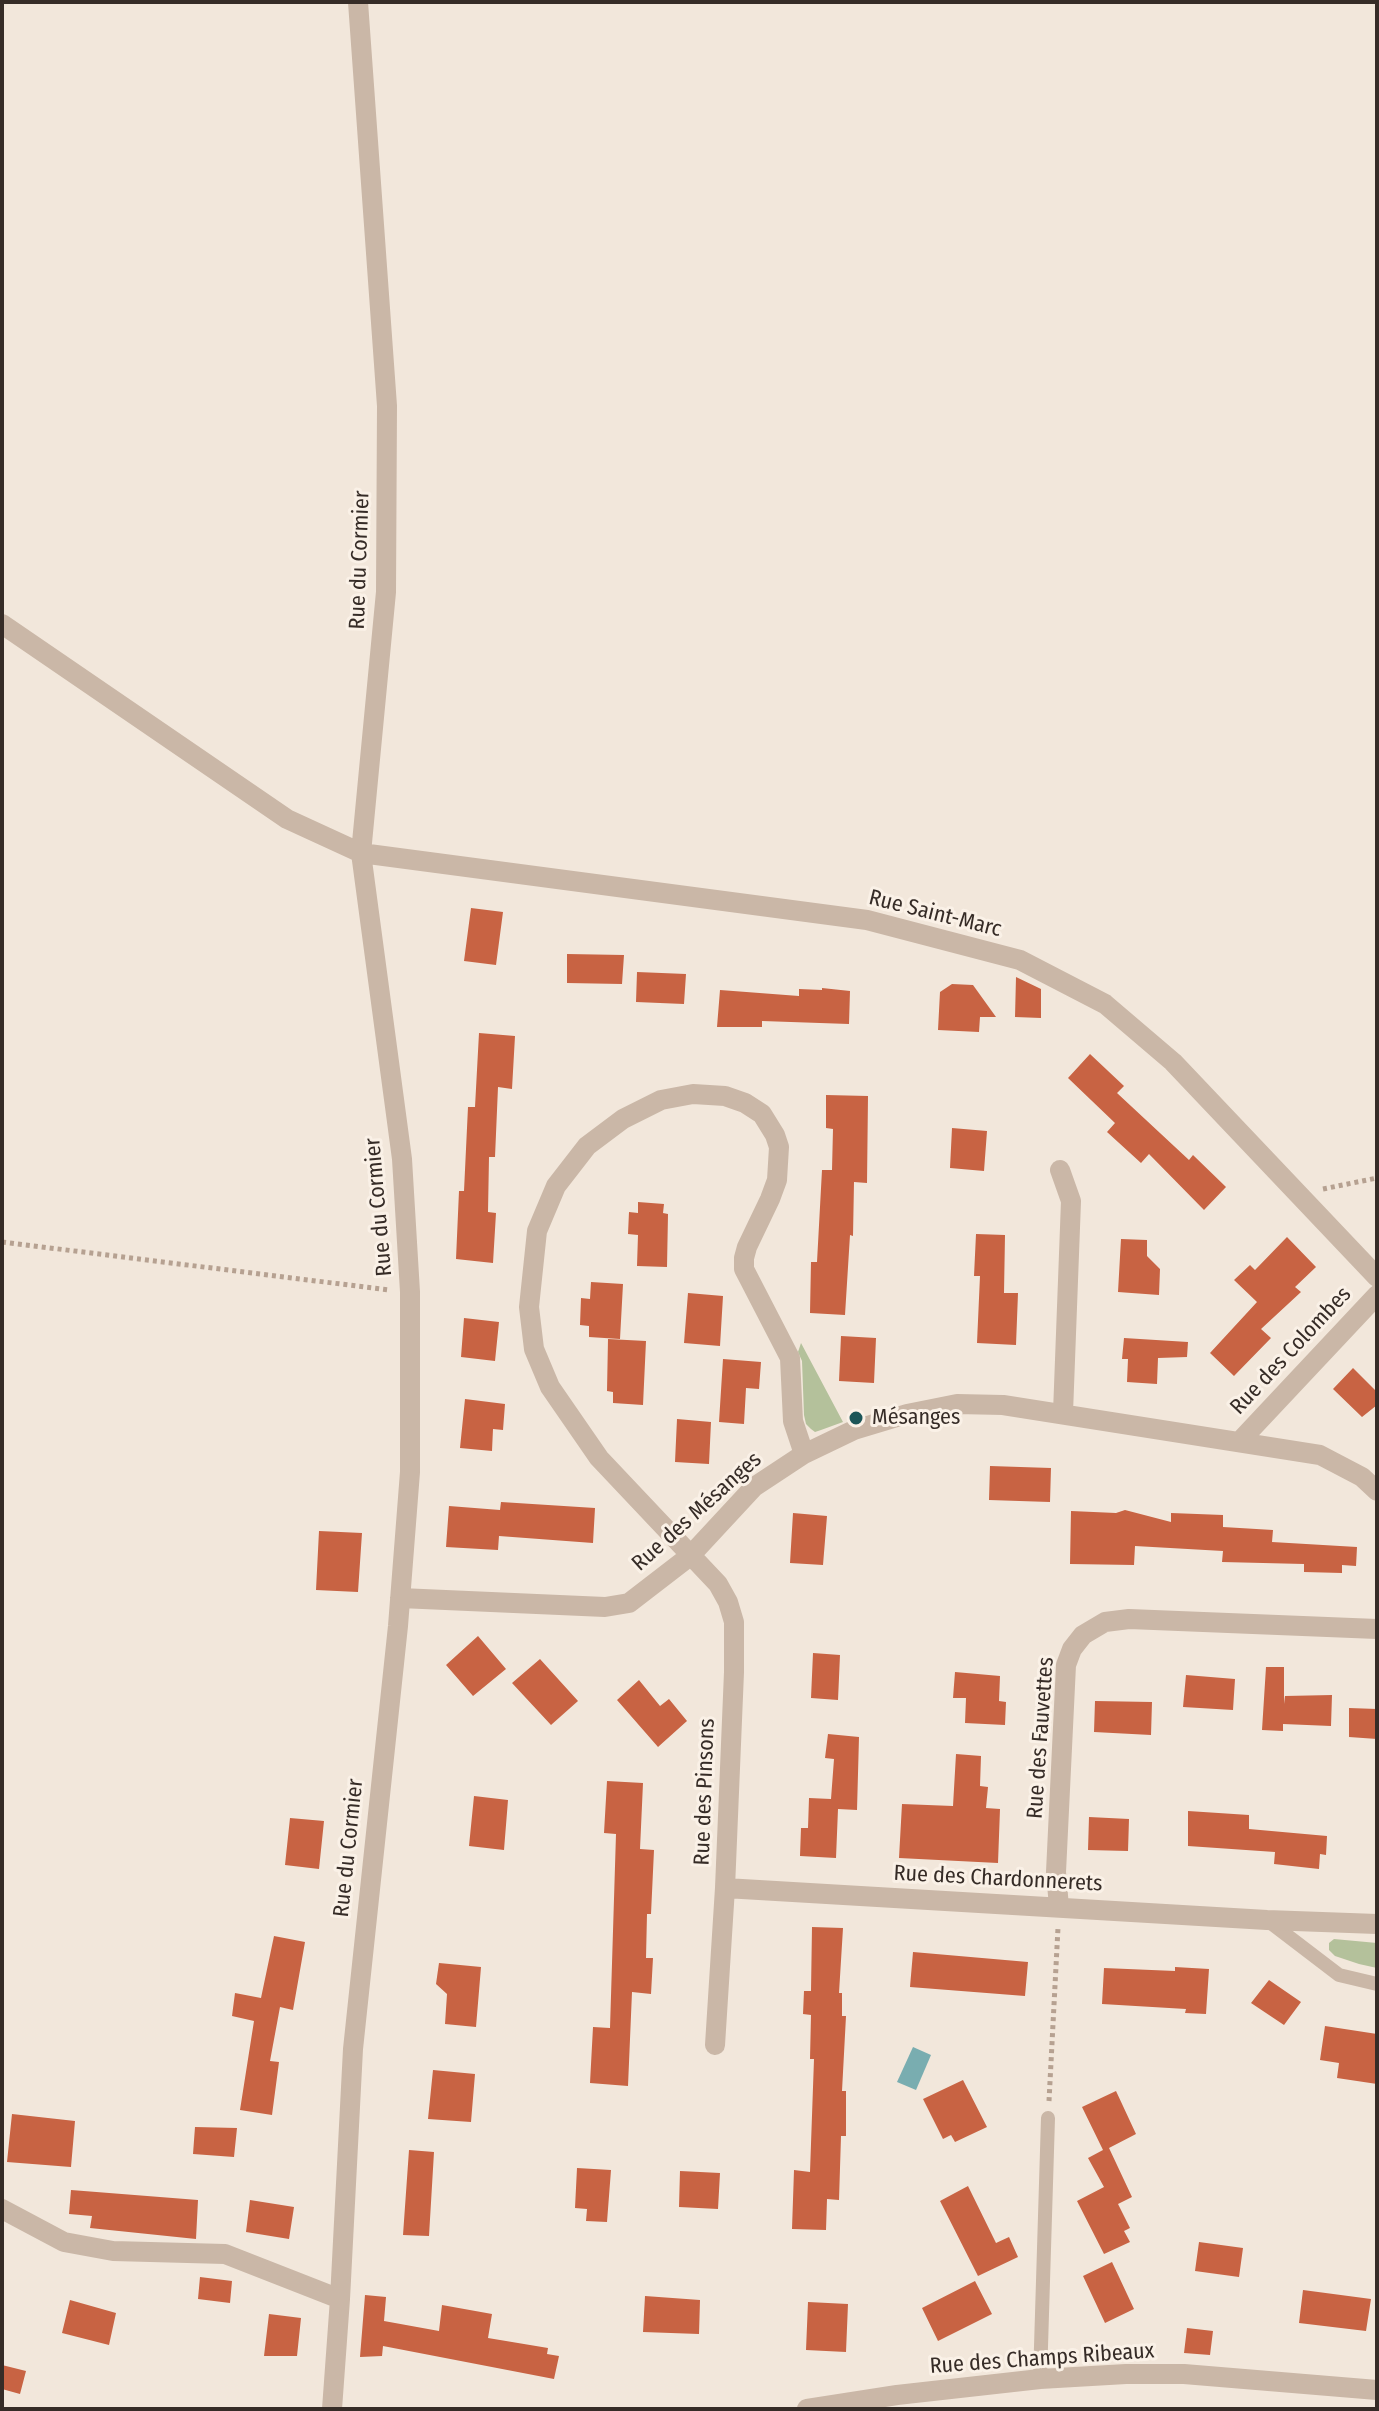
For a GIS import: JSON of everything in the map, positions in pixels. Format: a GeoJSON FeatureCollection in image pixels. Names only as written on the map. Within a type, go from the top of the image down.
{"type":"FeatureCollection","features":[{"type":"Feature","properties":{"kind":"street","name":"Rue du Cormier"},"geometry":{"type":"LineString","coordinates":[[332,2409],[353,2049],[400,1598],[410,1472],[410,1292],[402,1159],[361,853],[386,592],[387,406],[358,2]]}},
{"type":"Feature","properties":{"kind":"street","name":"Rue Saint-Marc"},"geometry":{"type":"LineString","coordinates":[[2,624],[287,819],[361,853],[867,920],[1020,960],[1105,1004],[1173,1062],[1377,1277]]}},
{"type":"Feature","properties":{"kind":"street","name":"Rue des Pinsons"},"geometry":{"type":"LineString","coordinates":[[715,2045],[725,1888],[734,1622],[718,1584],[599,1458],[550,1387],[534,1349],[529,1307],[537,1231],[556,1186],[587,1146],[623,1119],[661,1100],[693,1094],[725,1096],[745,1103],[762,1114],[775,1135],[780,1164],[777,1180],[747,1247],[744,1269],[790,1358],[793,1421],[804,1454]]}},
{"type":"Feature","properties":{"kind":"street"},"geometry":{"type":"LineString","coordinates":[[1060,1170],[1071,1201],[1063,1413]]}},
{"type":"Feature","properties":{"kind":"street","name":"Rue des Colombes"},"geometry":{"type":"LineString","coordinates":[[1240,1441],[1377,1295]]}},
{"type":"Feature","properties":{"kind":"street","name":"Rue des Mésanges"},"geometry":{"type":"LineString","coordinates":[[400,1598],[605,1607],[629,1603],[690,1556],[754,1487],[804,1454],[854,1430],[907,1414],[957,1404],[1003,1405],[1063,1413],[1320,1455],[1362,1477],[1377,1491]]}},
{"type":"Feature","properties":{"kind":"street","name":"Rue des Fauvettes"},"geometry":{"type":"LineString","coordinates":[[1059,1907],[1056,1872],[1066,1665],[1072,1649],[1083,1635],[1105,1622],[1129,1619],[1377,1629]]}},
{"type":"Feature","properties":{"kind":"street","name":"Rue des Chardonnerets"},"geometry":{"type":"LineString","coordinates":[[725,1888],[1377,1924]]}},
{"type":"Feature","properties":{"kind":"street"},"geometry":{"type":"LineString","coordinates":[[2,2209],[64,2242],[113,2251],[225,2254],[340,2299]]}},
{"type":"Feature","properties":{"kind":"street","name":"Rue des Champs Ribeaux"},"geometry":{"type":"LineString","coordinates":[[807,2409],[1040,2379],[1126,2374],[1184,2374],[1377,2390]]}},
{"type":"Feature","properties":{"kind":"lane"},"geometry":{"type":"LineString","coordinates":[[1267,1920],[1339,1975],[1377,1984]]}},
{"type":"Feature","properties":{"kind":"lane"},"geometry":{"type":"LineString","coordinates":[[1040,2379],[1048,2118]]}},
{"type":"Feature","properties":{"kind":"path"},"geometry":{"type":"LineString","coordinates":[[1300,1194],[1377,1178]]}},
{"type":"Feature","properties":{"kind":"path"},"geometry":{"type":"LineString","coordinates":[[2,1242],[410,1292]]}},
{"type":"Feature","properties":{"kind":"path"},"geometry":{"type":"LineString","coordinates":[[1048,2118],[1059,1907]]}},
{"type":"Feature","properties":{"kind":"green space"},"geometry":{"type":"Polygon","coordinates":[[[801,1343],[843,1422],[815,1432],[806,1424],[804,1415],[802,1361],[798,1352],[801,1343]]]}},
{"type":"Feature","properties":{"kind":"green space"},"geometry":{"type":"Polygon","coordinates":[[[1334,1939],[1377,1943],[1377,1968],[1335,1956],[1329,1950],[1329,1943],[1334,1939]]]}},
{"type":"Feature","properties":{"kind":"water"},"geometry":{"type":"Polygon","coordinates":[[[913,2047],[931,2055],[916,2090],[897,2082],[913,2047]]]}},
{"type":"Feature","properties":{"kind":"building"},"geometry":{"type":"Polygon","coordinates":[[[471,908],[503,912],[496,965],[464,961],[471,908]]]}},
{"type":"Feature","properties":{"kind":"building"},"geometry":{"type":"Polygon","coordinates":[[[567,954],[624,955],[622,984],[567,983],[567,954]]]}},
{"type":"Feature","properties":{"kind":"building"},"geometry":{"type":"Polygon","coordinates":[[[637,972],[686,974],[684,1004],[636,1002],[637,972]]]}},
{"type":"Feature","properties":{"kind":"building"},"geometry":{"type":"Polygon","coordinates":[[[1016,977],[1041,989],[1041,1018],[1015,1017],[1016,977]]]}},
{"type":"Feature","properties":{"kind":"building"},"geometry":{"type":"Polygon","coordinates":[[[952,984],[973,985],[996,1017],[980,1017],[979,1032],[938,1030],[940,992],[952,984]]]}},
{"type":"Feature","properties":{"kind":"building"},"geometry":{"type":"Polygon","coordinates":[[[799,989],[850,991],[849,1024],[762,1021],[762,1027],[717,1027],[720,990],[799,996],[799,989]]]}},
{"type":"Feature","properties":{"kind":"building"},"geometry":{"type":"Polygon","coordinates":[[[479,1033],[515,1036],[512,1089],[498,1087],[495,1157],[489,1157],[488,1212],[496,1213],[493,1263],[456,1259],[459,1191],[464,1191],[468,1107],[475,1107],[479,1033]]]}},
{"type":"Feature","properties":{"kind":"building"},"geometry":{"type":"Polygon","coordinates":[[[1090,1054],[1124,1086],[1117,1093],[1189,1160],[1193,1155],[1226,1187],[1204,1210],[1149,1154],[1141,1163],[1107,1132],[1115,1123],[1068,1078],[1090,1054]]]}},
{"type":"Feature","properties":{"kind":"building"},"geometry":{"type":"Polygon","coordinates":[[[826,1095],[868,1096],[867,1183],[854,1182],[853,1236],[850,1235],[845,1315],[810,1313],[811,1262],[817,1262],[822,1170],[832,1170],[833,1129],[826,1128],[826,1095]]]}},
{"type":"Feature","properties":{"kind":"building"},"geometry":{"type":"Polygon","coordinates":[[[952,1128],[987,1131],[984,1171],[950,1168],[952,1128]]]}},
{"type":"Feature","properties":{"kind":"building"},"geometry":{"type":"Polygon","coordinates":[[[638,1202],[664,1204],[663,1213],[668,1214],[667,1267],[637,1266],[638,1235],[628,1234],[629,1212],[638,1213],[638,1202]]]}},
{"type":"Feature","properties":{"kind":"building"},"geometry":{"type":"Polygon","coordinates":[[[976,1234],[1005,1235],[1004,1293],[1018,1293],[1016,1345],[977,1343],[980,1276],[974,1276],[976,1234]]]}},
{"type":"Feature","properties":{"kind":"building"},"geometry":{"type":"Polygon","coordinates":[[[1287,1237],[1316,1267],[1295,1287],[1301,1292],[1261,1329],[1271,1338],[1234,1376],[1210,1353],[1257,1302],[1234,1280],[1250,1265],[1255,1270],[1287,1237]]]}},
{"type":"Feature","properties":{"kind":"building"},"geometry":{"type":"Polygon","coordinates":[[[1121,1239],[1147,1240],[1147,1256],[1160,1269],[1159,1295],[1118,1292],[1121,1239]]]}},
{"type":"Feature","properties":{"kind":"building"},"geometry":{"type":"Polygon","coordinates":[[[591,1282],[623,1284],[620,1339],[589,1337],[589,1326],[580,1325],[581,1298],[590,1299],[591,1282]]]}},
{"type":"Feature","properties":{"kind":"building"},"geometry":{"type":"Polygon","coordinates":[[[688,1293],[723,1296],[720,1346],[684,1343],[688,1293]]]}},
{"type":"Feature","properties":{"kind":"building"},"geometry":{"type":"Polygon","coordinates":[[[464,1318],[499,1322],[495,1361],[461,1357],[464,1318]]]}},
{"type":"Feature","properties":{"kind":"building"},"geometry":{"type":"Polygon","coordinates":[[[841,1336],[876,1338],[874,1383],[839,1381],[841,1336]]]}},
{"type":"Feature","properties":{"kind":"building"},"geometry":{"type":"Polygon","coordinates":[[[1124,1338],[1188,1342],[1187,1357],[1158,1358],[1157,1384],[1127,1382],[1128,1359],[1122,1359],[1124,1338]]]}},
{"type":"Feature","properties":{"kind":"building"},"geometry":{"type":"Polygon","coordinates":[[[608,1339],[646,1341],[643,1405],[613,1403],[613,1392],[607,1391],[608,1339]]]}},
{"type":"Feature","properties":{"kind":"building"},"geometry":{"type":"Polygon","coordinates":[[[723,1359],[761,1362],[759,1389],[746,1388],[744,1424],[719,1422],[723,1359]]]}},
{"type":"Feature","properties":{"kind":"building"},"geometry":{"type":"Polygon","coordinates":[[[1353,1368],[1377,1392],[1377,1405],[1362,1417],[1333,1389],[1353,1368]]]}},
{"type":"Feature","properties":{"kind":"building"},"geometry":{"type":"Polygon","coordinates":[[[465,1399],[505,1404],[503,1430],[493,1429],[492,1451],[460,1448],[465,1399]]]}},
{"type":"Feature","properties":{"kind":"building"},"geometry":{"type":"Polygon","coordinates":[[[677,1419],[711,1422],[709,1464],[675,1462],[677,1419]]]}},
{"type":"Feature","properties":{"kind":"building"},"geometry":{"type":"Polygon","coordinates":[[[990,1466],[1051,1468],[1050,1502],[989,1500],[990,1466]]]}},
{"type":"Feature","properties":{"kind":"building"},"geometry":{"type":"Polygon","coordinates":[[[501,1502],[595,1508],[593,1543],[499,1536],[498,1550],[446,1547],[449,1506],[500,1510],[501,1502]]]}},
{"type":"Feature","properties":{"kind":"building"},"geometry":{"type":"Polygon","coordinates":[[[1125,1510],[1171,1522],[1171,1513],[1223,1515],[1223,1527],[1273,1530],[1272,1542],[1357,1547],[1356,1566],[1342,1565],[1342,1573],[1304,1572],[1304,1564],[1222,1562],[1223,1551],[1135,1546],[1134,1565],[1070,1564],[1071,1511],[1116,1513],[1125,1510]]]}},
{"type":"Feature","properties":{"kind":"building"},"geometry":{"type":"Polygon","coordinates":[[[793,1513],[827,1516],[823,1565],[790,1563],[793,1513]]]}},
{"type":"Feature","properties":{"kind":"building"},"geometry":{"type":"Polygon","coordinates":[[[319,1531],[362,1533],[358,1592],[316,1590],[319,1531]]]}},
{"type":"Feature","properties":{"kind":"building"},"geometry":{"type":"Polygon","coordinates":[[[478,1636],[506,1669],[473,1696],[446,1665],[478,1636]]]}},
{"type":"Feature","properties":{"kind":"building"},"geometry":{"type":"Polygon","coordinates":[[[813,1653],[840,1655],[838,1700],[811,1698],[813,1653]]]}},
{"type":"Feature","properties":{"kind":"building"},"geometry":{"type":"Polygon","coordinates":[[[540,1659],[578,1701],[551,1725],[512,1683],[540,1659]]]}},
{"type":"Feature","properties":{"kind":"building"},"geometry":{"type":"Polygon","coordinates":[[[1266,1667],[1284,1667],[1284,1704],[1285,1696],[1332,1695],[1331,1726],[1283,1724],[1283,1731],[1262,1730],[1266,1667]]]}},
{"type":"Feature","properties":{"kind":"building"},"geometry":{"type":"Polygon","coordinates":[[[955,1672],[1000,1676],[999,1701],[1006,1702],[1005,1725],[965,1723],[966,1698],[953,1698],[955,1672]]]}},
{"type":"Feature","properties":{"kind":"building"},"geometry":{"type":"Polygon","coordinates":[[[1186,1675],[1235,1679],[1233,1710],[1183,1707],[1186,1675]]]}},
{"type":"Feature","properties":{"kind":"building"},"geometry":{"type":"Polygon","coordinates":[[[639,1680],[660,1706],[669,1699],[687,1721],[658,1747],[617,1700],[639,1680]]]}},
{"type":"Feature","properties":{"kind":"building"},"geometry":{"type":"Polygon","coordinates":[[[1095,1701],[1152,1702],[1151,1735],[1094,1732],[1095,1701]]]}},
{"type":"Feature","properties":{"kind":"building"},"geometry":{"type":"Polygon","coordinates":[[[1349,1708],[1377,1709],[1377,1739],[1349,1737],[1349,1708]]]}},
{"type":"Feature","properties":{"kind":"building"},"geometry":{"type":"Polygon","coordinates":[[[828,1734],[859,1737],[857,1810],[838,1809],[836,1858],[800,1856],[801,1828],[808,1828],[809,1798],[831,1799],[834,1759],[825,1758],[828,1734]]]}},
{"type":"Feature","properties":{"kind":"building"},"geometry":{"type":"Polygon","coordinates":[[[956,1754],[981,1756],[980,1786],[988,1787],[986,1808],[1000,1809],[998,1863],[899,1858],[902,1804],[953,1806],[956,1754]]]}},
{"type":"Feature","properties":{"kind":"building"},"geometry":{"type":"Polygon","coordinates":[[[607,1781],[643,1783],[640,1849],[654,1850],[646,1958],[653,1958],[651,1994],[632,1992],[628,2086],[590,2083],[593,2027],[610,2028],[616,1834],[604,1833],[607,1781]]]}},
{"type":"Feature","properties":{"kind":"building"},"geometry":{"type":"Polygon","coordinates":[[[474,1796],[508,1800],[504,1850],[469,1846],[474,1796]]]}},
{"type":"Feature","properties":{"kind":"building"},"geometry":{"type":"Polygon","coordinates":[[[1188,1811],[1249,1815],[1249,1829],[1327,1836],[1326,1855],[1320,1854],[1319,1869],[1274,1864],[1275,1852],[1188,1846],[1188,1811]]]}},
{"type":"Feature","properties":{"kind":"building"},"geometry":{"type":"Polygon","coordinates":[[[1089,1817],[1129,1819],[1128,1851],[1088,1850],[1089,1817]]]}},
{"type":"Feature","properties":{"kind":"building"},"geometry":{"type":"Polygon","coordinates":[[[290,1818],[324,1821],[319,1869],[285,1865],[290,1818]]]}},
{"type":"Feature","properties":{"kind":"building"},"geometry":{"type":"Polygon","coordinates":[[[812,1927],[843,1928],[839,1993],[842,1993],[842,2016],[846,2016],[842,2091],[846,2091],[846,2136],[841,2136],[839,2200],[827,2199],[826,2230],[792,2229],[794,2170],[810,2172],[814,2059],[810,2059],[811,2015],[803,2014],[804,1991],[811,1991],[812,1927]]]}},
{"type":"Feature","properties":{"kind":"building"},"geometry":{"type":"Polygon","coordinates":[[[274,1936],[305,1942],[293,2010],[280,2007],[270,2061],[279,2062],[272,2115],[240,2110],[254,2021],[232,2016],[235,1993],[261,1998],[274,1936]]]}},
{"type":"Feature","properties":{"kind":"building"},"geometry":{"type":"Polygon","coordinates":[[[913,1952],[1028,1962],[1025,1996],[910,1987],[913,1952]]]}},
{"type":"Feature","properties":{"kind":"building"},"geometry":{"type":"Polygon","coordinates":[[[439,1963],[481,1967],[476,2027],[445,2024],[447,1994],[436,1984],[439,1963]]]}},
{"type":"Feature","properties":{"kind":"building"},"geometry":{"type":"Polygon","coordinates":[[[1175,1967],[1209,1969],[1206,2014],[1185,2013],[1186,2009],[1102,2004],[1104,1968],[1175,1971],[1175,1967]]]}},
{"type":"Feature","properties":{"kind":"building"},"geometry":{"type":"Polygon","coordinates":[[[1269,1980],[1301,2002],[1284,2025],[1251,2003],[1269,1980]]]}},
{"type":"Feature","properties":{"kind":"building"},"geometry":{"type":"Polygon","coordinates":[[[1325,2026],[1377,2034],[1377,2084],[1337,2078],[1339,2063],[1320,2060],[1325,2026]]]}},
{"type":"Feature","properties":{"kind":"building"},"geometry":{"type":"Polygon","coordinates":[[[433,2070],[475,2074],[471,2122],[428,2119],[433,2070]]]}},
{"type":"Feature","properties":{"kind":"building"},"geometry":{"type":"Polygon","coordinates":[[[963,2080],[987,2127],[955,2142],[951,2135],[943,2139],[923,2099],[963,2080]]]}},
{"type":"Feature","properties":{"kind":"building"},"geometry":{"type":"Polygon","coordinates":[[[1116,2091],[1136,2134],[1109,2148],[1132,2197],[1118,2204],[1130,2228],[1124,2231],[1130,2242],[1104,2254],[1077,2201],[1104,2187],[1088,2158],[1103,2150],[1082,2107],[1116,2091]]]}},
{"type":"Feature","properties":{"kind":"building"},"geometry":{"type":"Polygon","coordinates":[[[12,2114],[75,2121],[71,2167],[7,2162],[12,2114]]]}},
{"type":"Feature","properties":{"kind":"building"},"geometry":{"type":"Polygon","coordinates":[[[195,2127],[237,2128],[234,2157],[193,2154],[195,2127]]]}},
{"type":"Feature","properties":{"kind":"building"},"geometry":{"type":"Polygon","coordinates":[[[409,2150],[434,2152],[429,2236],[403,2235],[409,2150]]]}},
{"type":"Feature","properties":{"kind":"building"},"geometry":{"type":"Polygon","coordinates":[[[577,2168],[611,2170],[607,2222],[586,2221],[587,2209],[575,2208],[577,2168]]]}},
{"type":"Feature","properties":{"kind":"building"},"geometry":{"type":"Polygon","coordinates":[[[680,2171],[720,2173],[718,2209],[679,2207],[680,2171]]]}},
{"type":"Feature","properties":{"kind":"building"},"geometry":{"type":"Polygon","coordinates":[[[968,2186],[996,2243],[1009,2237],[1018,2257],[978,2276],[940,2201],[968,2186]]]}},
{"type":"Feature","properties":{"kind":"building"},"geometry":{"type":"Polygon","coordinates":[[[71,2190],[198,2200],[196,2239],[90,2228],[92,2216],[69,2214],[71,2190]]]}},
{"type":"Feature","properties":{"kind":"building"},"geometry":{"type":"Polygon","coordinates":[[[250,2200],[294,2207],[289,2239],[246,2232],[250,2200]]]}},
{"type":"Feature","properties":{"kind":"building"},"geometry":{"type":"Polygon","coordinates":[[[1199,2242],[1243,2248],[1239,2277],[1195,2271],[1199,2242]]]}},
{"type":"Feature","properties":{"kind":"building"},"geometry":{"type":"Polygon","coordinates":[[[1112,2262],[1134,2309],[1105,2323],[1083,2276],[1112,2262]]]}},
{"type":"Feature","properties":{"kind":"building"},"geometry":{"type":"Polygon","coordinates":[[[200,2277],[232,2281],[230,2303],[198,2299],[200,2277]]]}},
{"type":"Feature","properties":{"kind":"building"},"geometry":{"type":"Polygon","coordinates":[[[975,2281],[992,2314],[938,2341],[922,2308],[975,2281]]]}},
{"type":"Feature","properties":{"kind":"building"},"geometry":{"type":"Polygon","coordinates":[[[1303,2290],[1371,2299],[1366,2331],[1299,2323],[1303,2290]]]}},
{"type":"Feature","properties":{"kind":"building"},"geometry":{"type":"Polygon","coordinates":[[[365,2295],[386,2297],[384,2321],[439,2331],[442,2305],[492,2314],[488,2338],[548,2348],[547,2354],[559,2356],[554,2379],[383,2346],[382,2356],[360,2357],[365,2295]]]}},
{"type":"Feature","properties":{"kind":"building"},"geometry":{"type":"Polygon","coordinates":[[[645,2296],[700,2300],[699,2334],[643,2332],[645,2296]]]}},
{"type":"Feature","properties":{"kind":"building"},"geometry":{"type":"Polygon","coordinates":[[[70,2300],[116,2313],[109,2345],[62,2333],[70,2300]]]}},
{"type":"Feature","properties":{"kind":"building"},"geometry":{"type":"Polygon","coordinates":[[[808,2302],[848,2304],[846,2352],[806,2350],[808,2302]]]}},
{"type":"Feature","properties":{"kind":"building"},"geometry":{"type":"Polygon","coordinates":[[[269,2314],[301,2318],[297,2356],[264,2356],[269,2314]]]}},
{"type":"Feature","properties":{"kind":"building"},"geometry":{"type":"Polygon","coordinates":[[[1187,2328],[1213,2331],[1210,2355],[1184,2353],[1187,2328]]]}},
{"type":"Feature","properties":{"kind":"building"},"geometry":{"type":"Polygon","coordinates":[[[2,2365],[26,2371],[20,2394],[2,2389],[2,2365]]]}},
{"type":"Feature","properties":{"kind":"place","name":"Mésanges"},"geometry":{"type":"Point","coordinates":[856,1418]}}]}
